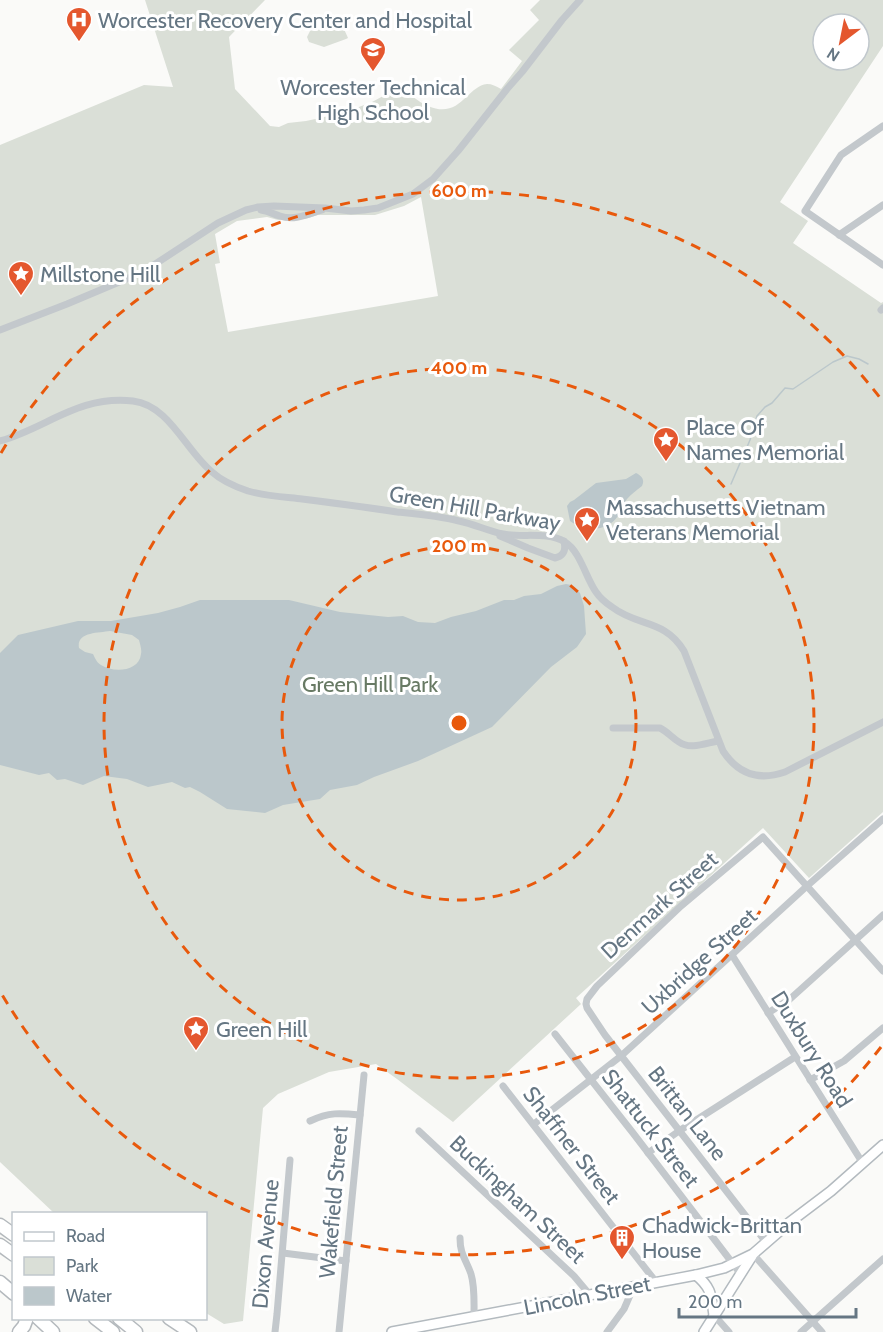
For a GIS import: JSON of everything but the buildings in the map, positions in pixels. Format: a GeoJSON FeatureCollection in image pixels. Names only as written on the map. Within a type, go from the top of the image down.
{"type":"FeatureCollection","features":[{"type":"Feature","properties":{"kind":"highway"},"geometry":{"type":"LineString","coordinates":[[0,1282],[12,1292]]}},
{"type":"Feature","properties":{"kind":"highway"},"geometry":{"type":"LineString","coordinates":[[40,1320],[53,1332]]}},
{"type":"Feature","properties":{"kind":"highway"},"geometry":{"type":"LineString","coordinates":[[98,1320],[113,1332]]}},
{"type":"Feature","properties":{"kind":"highway"},"geometry":{"type":"LineString","coordinates":[[121,1320],[136,1332]]}},
{"type":"Feature","properties":{"kind":"highway"},"geometry":{"type":"LineString","coordinates":[[172,1320],[190,1332]]}},
{"type":"Feature","properties":{"kind":"main road","name":"Lincoln Street"},"geometry":{"type":"LineString","coordinates":[[392,1332],[696,1275],[733,1265],[753,1254],[883,1145]]}},
{"type":"Feature","properties":{"kind":"main road"},"geometry":{"type":"LineString","coordinates":[[704,1332],[753,1254]]}},
{"type":"Feature","properties":{"kind":"main road"},"geometry":{"type":"LineString","coordinates":[[696,1275],[708,1287],[714,1315]]}},
{"type":"Feature","properties":{"kind":"street"},"geometry":{"type":"LineString","coordinates":[[0,330],[142,272],[218,223],[252,209],[293,218],[320,210],[360,211],[378,208],[407,197],[429,183],[458,151],[580,0]]}},
{"type":"Feature","properties":{"kind":"street"},"geometry":{"type":"LineString","coordinates":[[883,126],[841,155],[805,211],[883,266]]}},
{"type":"Feature","properties":{"kind":"street"},"geometry":{"type":"LineString","coordinates":[[839,235],[883,205]]}},
{"type":"Feature","properties":{"kind":"street","name":"Green Hill Parkway"},"geometry":{"type":"LineString","coordinates":[[0,441],[80,407],[105,402],[136,401],[154,409],[168,420],[193,453],[214,474],[249,491],[459,520],[508,535],[544,535],[564,541],[573,548],[596,592],[606,602],[626,616],[663,629],[678,641],[684,651],[718,741],[728,758],[739,768],[752,775],[772,776],[785,772],[883,722]]}},
{"type":"Feature","properties":{"kind":"street"},"geometry":{"type":"LineString","coordinates":[[487,530],[555,558],[564,552],[564,541]]}},
{"type":"Feature","properties":{"kind":"street"},"geometry":{"type":"LineString","coordinates":[[613,728],[660,728],[686,746],[718,741]]}},
{"type":"Feature","properties":{"kind":"street","name":"Uxbridge Street"},"geometry":{"type":"LineString","coordinates":[[534,1124],[621,1056],[883,819]]}},
{"type":"Feature","properties":{"kind":"street","name":"Denmark Street"},"geometry":{"type":"LineString","coordinates":[[586,1004],[590,994],[597,986],[650,934],[763,837],[807,886]]}},
{"type":"Feature","properties":{"kind":"street"},"geometry":{"type":"LineString","coordinates":[[807,886],[883,970]]}},
{"type":"Feature","properties":{"kind":"street"},"geometry":{"type":"LineString","coordinates":[[768,1013],[790,999],[883,915]]}},
{"type":"Feature","properties":{"kind":"street","name":"Duxbury Road"},"geometry":{"type":"LineString","coordinates":[[732,955],[862,1162]]}},
{"type":"Feature","properties":{"kind":"street","name":"Brittan Lane"},"geometry":{"type":"LineString","coordinates":[[586,1004],[591,1016],[621,1056],[766,1242]]}},
{"type":"Feature","properties":{"kind":"street"},"geometry":{"type":"LineString","coordinates":[[810,1080],[844,1061],[883,1028]]}},
{"type":"Feature","properties":{"kind":"street","name":"Shattuck Street"},"geometry":{"type":"LineString","coordinates":[[555,1034],[740,1273]]}},
{"type":"Feature","properties":{"kind":"street"},"geometry":{"type":"LineString","coordinates":[[648,1153],[795,1057]]}},
{"type":"Feature","properties":{"kind":"street","name":"Wakefield Street"},"geometry":{"type":"LineString","coordinates":[[339,1332],[364,1075]]}},
{"type":"Feature","properties":{"kind":"street","name":"Shaffner Street"},"geometry":{"type":"LineString","coordinates":[[503,1086],[656,1282]]}},
{"type":"Feature","properties":{"kind":"street"},"geometry":{"type":"LineString","coordinates":[[310,1121],[333,1113],[360,1115]]}},
{"type":"Feature","properties":{"kind":"street","name":"Buckingham Street"},"geometry":{"type":"LineString","coordinates":[[419,1131],[568,1270],[590,1295]]}},
{"type":"Feature","properties":{"kind":"street","name":"Dixon Avenue"},"geometry":{"type":"LineString","coordinates":[[274,1332],[290,1160]]}},
{"type":"Feature","properties":{"kind":"street"},"geometry":{"type":"LineString","coordinates":[[460,1238],[460,1250],[472,1277],[474,1317]]}},
{"type":"Feature","properties":{"kind":"street"},"geometry":{"type":"LineString","coordinates":[[283,1253],[346,1261]]}},
{"type":"Feature","properties":{"kind":"street"},"geometry":{"type":"LineString","coordinates":[[753,1254],[822,1332]]}},
{"type":"Feature","properties":{"kind":"street"},"geometry":{"type":"LineString","coordinates":[[801,1332],[883,1261]]}},
{"type":"Feature","properties":{"kind":"street"},"geometry":{"type":"LineString","coordinates":[[607,1332],[624,1309],[634,1286]]}},
{"type":"Feature","properties":{"kind":"street"},"geometry":{"type":"LineString","coordinates":[[714,1315],[729,1332]]}},
{"type":"Feature","properties":{"kind":"green space","name":"Green Hill Park"},"geometry":{"type":"Polygon","coordinates":[[[145,0],[265,0],[229,37],[235,89],[270,126],[279,127],[288,123],[343,113],[372,102],[400,87],[424,104],[439,109],[455,106],[480,86],[489,84],[501,89],[522,61],[509,50],[539,20],[530,10],[540,0],[883,0],[883,46],[871,64],[871,12],[811,12],[811,72],[866,72],[780,202],[808,221],[793,243],[881,303],[883,302],[883,812],[809,878],[763,828],[576,998],[581,1004],[453,1122],[376,1064],[329,1072],[278,1094],[263,1108],[243,1321],[224,1324],[207,1314],[207,1212],[53,1212],[0,1162],[0,145],[144,85],[173,87],[145,0]],[[421,197],[404,206],[375,215],[318,215],[305,219],[278,220],[267,217],[237,221],[215,234],[220,263],[215,264],[228,332],[438,296],[421,197]]]}},
{"type":"Feature","properties":{"kind":"green space"},"geometry":{"type":"Polygon","coordinates":[[[340,20],[348,38],[324,47],[309,42],[307,37],[311,29],[340,20]]]}},
{"type":"Feature","properties":{"kind":"water"},"geometry":{"type":"Polygon","coordinates":[[[636,473],[642,478],[642,486],[627,499],[619,514],[608,525],[596,529],[582,527],[570,521],[567,506],[596,483],[626,479],[636,473]]]}},
{"type":"Feature","properties":{"kind":"water"},"geometry":{"type":"Polygon","coordinates":[[[571,585],[580,593],[584,606],[586,634],[577,647],[551,667],[492,727],[418,761],[357,785],[330,790],[320,799],[283,805],[265,813],[227,809],[190,787],[185,788],[172,782],[148,787],[127,779],[104,776],[83,785],[65,779],[57,780],[49,773],[39,775],[0,765],[0,653],[18,635],[78,621],[111,621],[158,613],[200,600],[289,600],[340,612],[388,617],[403,616],[418,622],[435,623],[504,600],[541,594],[557,586],[571,585]],[[110,631],[89,634],[81,639],[79,648],[93,654],[98,663],[106,668],[118,670],[131,668],[139,660],[141,654],[139,640],[132,635],[110,631]]]}},
{"type":"Feature","properties":{"kind":"waterway"},"geometry":{"type":"LineString","coordinates":[[731,484],[750,440],[757,416],[785,388],[793,389],[833,362],[847,356],[868,364]]}},
{"type":"Feature","properties":{"kind":"place","name":"Worcester Recovery Center and Hospital"},"geometry":{"type":"Point","coordinates":[79,43]}},
{"type":"Feature","properties":{"kind":"place","name":"Worcester Technical High School"},"geometry":{"type":"Point","coordinates":[373,73]}},
{"type":"Feature","properties":{"kind":"place","name":"Millstone Hill"},"geometry":{"type":"Point","coordinates":[21,297]}},
{"type":"Feature","properties":{"kind":"place","name":"Place Of Names Memorial"},"geometry":{"type":"Point","coordinates":[666,463]}},
{"type":"Feature","properties":{"kind":"place","name":"Massachusetts Vietnam Veterans Memorial"},"geometry":{"type":"Point","coordinates":[587,543]}},
{"type":"Feature","properties":{"kind":"place","name":"Green Hill"},"geometry":{"type":"Point","coordinates":[196,1052]}},
{"type":"Feature","properties":{"kind":"place","name":"Chadwick-Brittan House"},"geometry":{"type":"Point","coordinates":[622,1261]}}]}
